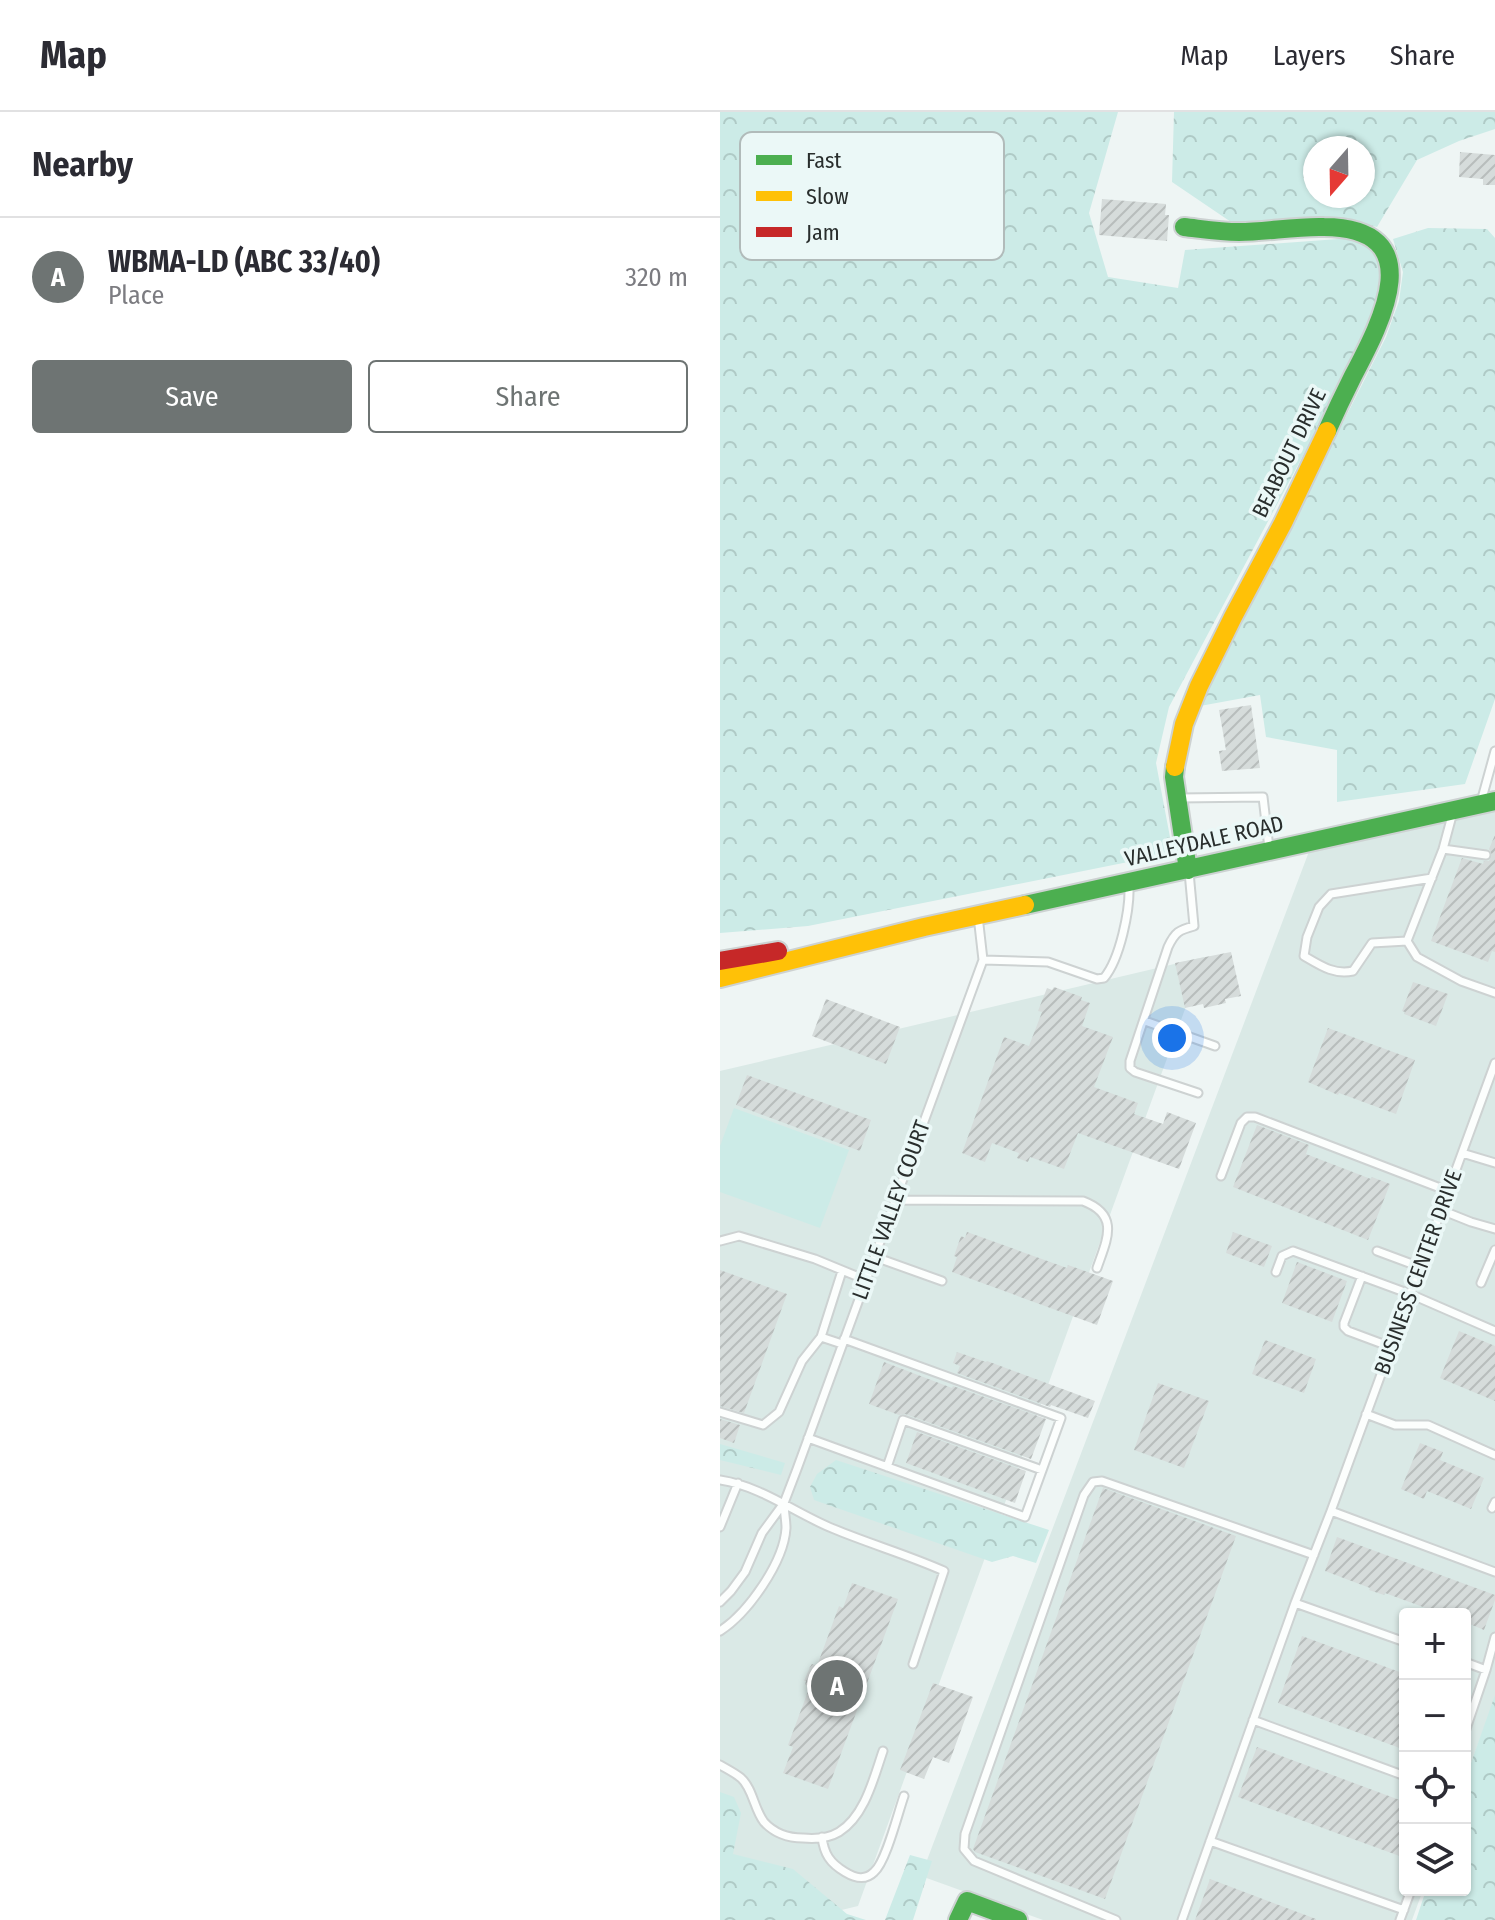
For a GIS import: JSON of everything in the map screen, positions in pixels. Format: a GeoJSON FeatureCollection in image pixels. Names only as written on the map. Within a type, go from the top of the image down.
{"type":"FeatureCollection","features":[{"type":"Feature","properties":{"kind":"main road","name":"BEABOUT DRIVE"},"geometry":{"type":"LineString","coordinates":[[1184,227],[1234,232],[1302,227],[1349,230],[1366,234],[1374,240],[1388,260],[1390,275],[1388,296],[1372,340],[1216,649],[1180,734],[1174,762],[1176,798],[1188,870]]}},
{"type":"Feature","properties":{"kind":"main road","name":"VALLEYDALE ROAD"},"geometry":{"type":"LineString","coordinates":[[720,978],[924,927],[1488,803]]}},
{"type":"Feature","properties":{"kind":"main road","name":"VALLEYDALE ROAD"},"geometry":{"type":"LineString","coordinates":[[720,961],[860,934],[924,927]]}},
{"type":"Feature","properties":{"kind":"main road"},"geometry":{"type":"LineString","coordinates":[[958,1920],[967,1901],[1018,1920]]}},
{"type":"Feature","properties":{"kind":"lane"},"geometry":{"type":"LineString","coordinates":[[1488,803],[1495,751]]}},
{"type":"Feature","properties":{"kind":"lane"},"geometry":{"type":"LineString","coordinates":[[1176,798],[1263,797],[1269,850]]}},
{"type":"Feature","properties":{"kind":"lane"},"geometry":{"type":"LineString","coordinates":[[1407,941],[1443,849],[1453,811]]}},
{"type":"Feature","properties":{"kind":"lane"},"geometry":{"type":"LineString","coordinates":[[1443,849],[1486,855]]}},
{"type":"Feature","properties":{"kind":"lane"},"geometry":{"type":"LineString","coordinates":[[1188,870],[1194,926],[1180,930],[1168,947],[1130,1068],[1198,1093]]}},
{"type":"Feature","properties":{"kind":"lane"},"geometry":{"type":"LineString","coordinates":[[1407,941],[1372,943],[1353,971],[1342,973],[1323,968],[1304,956],[1307,937],[1319,907],[1331,894],[1432,878]]}},
{"type":"Feature","properties":{"kind":"lane"},"geometry":{"type":"LineString","coordinates":[[983,960],[1048,962],[1097,979],[1104,978],[1126,926],[1129,883]]}},
{"type":"Feature","properties":{"kind":"lane","name":"LITTLE VALLEY COURT"},"geometry":{"type":"LineString","coordinates":[[784,1503],[983,960],[978,915]]}},
{"type":"Feature","properties":{"kind":"lane"},"geometry":{"type":"LineString","coordinates":[[1407,941],[1417,957],[1461,981],[1494,990]]}},
{"type":"Feature","properties":{"kind":"lane"},"geometry":{"type":"LineString","coordinates":[[1145,1021],[1215,1046]]}},
{"type":"Feature","properties":{"kind":"lane","name":"BUSINESS CENTER DRIVE"},"geometry":{"type":"LineString","coordinates":[[1182,1920],[1295,1603],[1495,1063]]}},
{"type":"Feature","properties":{"kind":"lane"},"geometry":{"type":"LineString","coordinates":[[1221,1176],[1241,1123],[1247,1117],[1255,1117],[1448,1191]]}},
{"type":"Feature","properties":{"kind":"lane"},"geometry":{"type":"LineString","coordinates":[[1462,1153],[1495,1163]]}},
{"type":"Feature","properties":{"kind":"lane"},"geometry":{"type":"LineString","coordinates":[[895,1200],[1083,1201],[1102,1212],[1109,1224],[1108,1237],[1097,1268]]}},
{"type":"Feature","properties":{"kind":"lane"},"geometry":{"type":"LineString","coordinates":[[1441,1210],[1495,1229]]}},
{"type":"Feature","properties":{"kind":"lane"},"geometry":{"type":"LineString","coordinates":[[720,1241],[739,1236],[815,1259],[866,1280]]}},
{"type":"Feature","properties":{"kind":"lane"},"geometry":{"type":"LineString","coordinates":[[1481,1283],[1495,1250]]}},
{"type":"Feature","properties":{"kind":"lane"},"geometry":{"type":"LineString","coordinates":[[1276,1272],[1282,1256],[1293,1251],[1410,1294],[1495,1331]]}},
{"type":"Feature","properties":{"kind":"lane"},"geometry":{"type":"LineString","coordinates":[[1377,1251],[1420,1267]]}},
{"type":"Feature","properties":{"kind":"lane"},"geometry":{"type":"LineString","coordinates":[[875,1257],[942,1281]]}},
{"type":"Feature","properties":{"kind":"lane"},"geometry":{"type":"LineString","coordinates":[[720,1412],[763,1425],[779,1412],[802,1361],[821,1337],[842,1271]]}},
{"type":"Feature","properties":{"kind":"lane"},"geometry":{"type":"LineString","coordinates":[[1362,1276],[1344,1327],[1391,1347]]}},
{"type":"Feature","properties":{"kind":"lane"},"geometry":{"type":"LineString","coordinates":[[808,1438],[1025,1517],[1061,1418],[843,1341],[821,1337]]}},
{"type":"Feature","properties":{"kind":"lane"},"geometry":{"type":"LineString","coordinates":[[1366,1414],[1395,1425],[1428,1425],[1495,1455]]}},
{"type":"Feature","properties":{"kind":"lane"},"geometry":{"type":"LineString","coordinates":[[887,1467],[903,1420],[1042,1470]]}},
{"type":"Feature","properties":{"kind":"lane"},"geometry":{"type":"LineString","coordinates":[[720,1480],[738,1483],[831,1528],[944,1571],[913,1664]]}},
{"type":"Feature","properties":{"kind":"lane"},"geometry":{"type":"LineString","coordinates":[[1116,1920],[974,1861],[964,1849],[965,1834],[1084,1495],[1093,1482],[1102,1481],[1314,1555]]}},
{"type":"Feature","properties":{"kind":"lane"},"geometry":{"type":"LineString","coordinates":[[720,1527],[738,1483]]}},
{"type":"Feature","properties":{"kind":"lane"},"geometry":{"type":"LineString","coordinates":[[720,1602],[745,1572],[762,1533],[784,1503]]}},
{"type":"Feature","properties":{"kind":"lane"},"geometry":{"type":"LineString","coordinates":[[720,1631],[754,1600],[775,1564],[786,1528],[784,1503]]}},
{"type":"Feature","properties":{"kind":"lane"},"geometry":{"type":"LineString","coordinates":[[1331,1511],[1495,1572]]}},
{"type":"Feature","properties":{"kind":"lane"},"geometry":{"type":"LineString","coordinates":[[1295,1603],[1399,1640]]}},
{"type":"Feature","properties":{"kind":"lane"},"geometry":{"type":"LineString","coordinates":[[1471,1714],[1495,1637]]}},
{"type":"Feature","properties":{"kind":"lane"},"geometry":{"type":"LineString","coordinates":[[1471,1664],[1486,1670]]}},
{"type":"Feature","properties":{"kind":"lane"},"geometry":{"type":"LineString","coordinates":[[1253,1720],[1399,1774]]}},
{"type":"Feature","properties":{"kind":"lane"},"geometry":{"type":"LineString","coordinates":[[720,1765],[742,1779],[761,1819],[772,1829],[787,1837],[822,1837],[839,1832],[852,1820],[862,1805],[883,1751]]}},
{"type":"Feature","properties":{"kind":"lane"},"geometry":{"type":"LineString","coordinates":[[822,1837],[824,1853],[841,1870],[854,1877],[870,1875],[877,1870],[904,1796]]}},
{"type":"Feature","properties":{"kind":"lane"},"geometry":{"type":"LineString","coordinates":[[1210,1841],[1404,1910]]}},
{"type":"Feature","properties":{"kind":"lane"},"geometry":{"type":"LineString","coordinates":[[1400,1920],[1409,1896]]}},
{"type":"Feature","properties":{"kind":"shaded area"},"geometry":{"type":"Polygon","coordinates":[[[1495,797],[1495,1699],[1471,1763],[1471,1608],[1399,1608],[1399,1896],[1421,1896],[1412,1920],[1043,1920],[921,1876],[1313,841],[1495,797]]]}},
{"type":"Feature","properties":{"kind":"shaded area"},"geometry":{"type":"Polygon","coordinates":[[[1204,957],[858,1906],[800,1920],[720,1920],[720,1071],[1204,957]]]}},
{"type":"Feature","properties":{"kind":"green space"},"geometry":{"type":"Polygon","coordinates":[[[720,112],[1118,112],[1089,213],[1108,277],[1178,288],[1185,250],[1352,238],[1368,244],[1377,253],[1382,274],[1370,330],[1169,707],[1156,763],[1173,853],[808,926],[720,933],[720,112]]]}},
{"type":"Feature","properties":{"kind":"green space"},"geometry":{"type":"Polygon","coordinates":[[[1174,112],[1495,112],[1495,129],[1417,160],[1377,227],[1354,221],[1231,222],[1172,182],[1174,112]]]}},
{"type":"Feature","properties":{"kind":"green space"},"geometry":{"type":"Polygon","coordinates":[[[1428,228],[1487,229],[1495,238],[1495,699],[1465,784],[1337,802],[1337,750],[1266,737],[1260,695],[1200,706],[1386,337],[1399,301],[1403,272],[1393,239],[1428,228]]]}},
{"type":"Feature","properties":{"kind":"green space"},"geometry":{"type":"Polygon","coordinates":[[[734,1108],[849,1150],[820,1228],[720,1192],[720,1146],[734,1108]]]}},
{"type":"Feature","properties":{"kind":"green space"},"geometry":{"type":"Polygon","coordinates":[[[720,1444],[785,1463],[781,1475],[720,1460],[720,1444]]]}},
{"type":"Feature","properties":{"kind":"green space"},"geometry":{"type":"Polygon","coordinates":[[[836,1460],[1049,1530],[1036,1563],[1013,1556],[992,1562],[814,1500],[810,1487],[817,1474],[836,1460]]]}},
{"type":"Feature","properties":{"kind":"green space"},"geometry":{"type":"Polygon","coordinates":[[[1495,1695],[1495,1920],[1416,1920],[1424,1896],[1471,1896],[1471,1763],[1495,1695]]]}},
{"type":"Feature","properties":{"kind":"green space"},"geometry":{"type":"Polygon","coordinates":[[[720,1792],[734,1797],[741,1813],[733,1854],[793,1869],[847,1914],[866,1920],[720,1920],[720,1792]]]}},
{"type":"Feature","properties":{"kind":"green space"},"geometry":{"type":"Polygon","coordinates":[[[910,1855],[932,1861],[913,1920],[885,1920],[910,1855]]]}},
{"type":"Feature","properties":{"kind":"building"},"geometry":{"type":"Polygon","coordinates":[[[1460,152],[1495,155],[1495,185],[1483,185],[1483,179],[1459,177],[1460,152]]]}},
{"type":"Feature","properties":{"kind":"building"},"geometry":{"type":"Polygon","coordinates":[[[1102,199],[1166,204],[1165,215],[1169,215],[1167,241],[1099,235],[1102,199]]]}},
{"type":"Feature","properties":{"kind":"building"},"geometry":{"type":"Polygon","coordinates":[[[1251,705],[1260,768],[1222,771],[1219,751],[1226,750],[1219,710],[1251,705]]]}},
{"type":"Feature","properties":{"kind":"building"},"geometry":{"type":"Polygon","coordinates":[[[1495,835],[1495,952],[1492,951],[1488,962],[1431,941],[1462,858],[1483,864],[1489,861],[1492,855],[1489,849],[1495,835]]]}},
{"type":"Feature","properties":{"kind":"building"},"geometry":{"type":"Polygon","coordinates":[[[1231,952],[1241,996],[1204,1008],[1203,1004],[1185,1008],[1175,963],[1231,952]]]}},
{"type":"Feature","properties":{"kind":"building"},"geometry":{"type":"Polygon","coordinates":[[[1413,982],[1448,994],[1436,1026],[1402,1011],[1413,982]]]}},
{"type":"Feature","properties":{"kind":"building"},"geometry":{"type":"Polygon","coordinates":[[[1054,987],[1090,1003],[1082,1026],[1113,1037],[1094,1087],[1138,1103],[1134,1114],[1163,1124],[1167,1112],[1196,1123],[1179,1169],[1078,1133],[1064,1169],[1030,1157],[1028,1162],[1017,1158],[1019,1153],[992,1143],[985,1162],[962,1153],[1004,1037],[1029,1046],[1047,988],[1052,990],[1054,987]]]}},
{"type":"Feature","properties":{"kind":"building"},"geometry":{"type":"Polygon","coordinates":[[[826,999],[900,1027],[886,1064],[812,1036],[826,999]]]}},
{"type":"Feature","properties":{"kind":"building"},"geometry":{"type":"Polygon","coordinates":[[[1328,1028],[1415,1060],[1396,1114],[1308,1082],[1328,1028]]]}},
{"type":"Feature","properties":{"kind":"building"},"geometry":{"type":"Polygon","coordinates":[[[747,1075],[871,1120],[860,1151],[736,1105],[747,1075]]]}},
{"type":"Feature","properties":{"kind":"building"},"geometry":{"type":"Polygon","coordinates":[[[1257,1125],[1309,1145],[1306,1154],[1390,1184],[1368,1240],[1233,1187],[1257,1125]]]}},
{"type":"Feature","properties":{"kind":"building"},"geometry":{"type":"Polygon","coordinates":[[[967,1232],[1113,1281],[1097,1325],[952,1272],[961,1236],[965,1238],[967,1232]]]}},
{"type":"Feature","properties":{"kind":"building"},"geometry":{"type":"Polygon","coordinates":[[[1233,1232],[1272,1246],[1264,1267],[1226,1253],[1233,1232]]]}},
{"type":"Feature","properties":{"kind":"building"},"geometry":{"type":"Polygon","coordinates":[[[1297,1262],[1347,1281],[1332,1322],[1282,1303],[1297,1262]]]}},
{"type":"Feature","properties":{"kind":"building"},"geometry":{"type":"Polygon","coordinates":[[[720,1270],[787,1294],[744,1413],[720,1406],[720,1270]]]}},
{"type":"Feature","properties":{"kind":"building"},"geometry":{"type":"Polygon","coordinates":[[[1459,1331],[1495,1346],[1495,1401],[1440,1378],[1459,1331]]]}},
{"type":"Feature","properties":{"kind":"building"},"geometry":{"type":"Polygon","coordinates":[[[1265,1340],[1316,1359],[1304,1393],[1252,1374],[1265,1340]]]}},
{"type":"Feature","properties":{"kind":"building"},"geometry":{"type":"Polygon","coordinates":[[[957,1352],[1095,1401],[1088,1418],[957,1373],[960,1366],[953,1363],[957,1352]]]}},
{"type":"Feature","properties":{"kind":"building"},"geometry":{"type":"Polygon","coordinates":[[[884,1362],[1046,1419],[1031,1459],[869,1404],[884,1362]]]}},
{"type":"Feature","properties":{"kind":"building"},"geometry":{"type":"Polygon","coordinates":[[[1158,1383],[1209,1401],[1184,1468],[1134,1450],[1158,1383]]]}},
{"type":"Feature","properties":{"kind":"building"},"geometry":{"type":"Polygon","coordinates":[[[720,1419],[740,1425],[734,1443],[720,1438],[720,1419]]]}},
{"type":"Feature","properties":{"kind":"building"},"geometry":{"type":"Polygon","coordinates":[[[917,1432],[1026,1471],[1015,1503],[906,1463],[917,1432]]]}},
{"type":"Feature","properties":{"kind":"building"},"geometry":{"type":"Polygon","coordinates":[[[1420,1443],[1443,1452],[1440,1460],[1484,1478],[1471,1509],[1427,1491],[1424,1499],[1401,1489],[1420,1443]]]}},
{"type":"Feature","properties":{"kind":"building"},"geometry":{"type":"Polygon","coordinates":[[[1103,1488],[1236,1536],[1105,1899],[973,1849],[1103,1488]]]}},
{"type":"Feature","properties":{"kind":"building"},"geometry":{"type":"Polygon","coordinates":[[[1337,1537],[1495,1595],[1495,1600],[1484,1630],[1471,1625],[1471,1608],[1426,1608],[1369,1590],[1325,1571],[1337,1537]]]}},
{"type":"Feature","properties":{"kind":"building"},"geometry":{"type":"Polygon","coordinates":[[[852,1583],[898,1599],[828,1789],[783,1773],[793,1747],[788,1745],[810,1686],[805,1685],[804,1681],[812,1664],[817,1666],[839,1606],[843,1608],[852,1583]]]}},
{"type":"Feature","properties":{"kind":"building"},"geometry":{"type":"Polygon","coordinates":[[[1302,1636],[1399,1672],[1399,1748],[1278,1703],[1302,1636]]]}},
{"type":"Feature","properties":{"kind":"building"},"geometry":{"type":"Polygon","coordinates":[[[933,1683],[973,1697],[949,1763],[933,1757],[924,1779],[900,1770],[933,1683]]]}},
{"type":"Feature","properties":{"kind":"building"},"geometry":{"type":"Polygon","coordinates":[[[1257,1747],[1399,1800],[1399,1856],[1238,1797],[1257,1747]]]}},
{"type":"Feature","properties":{"kind":"building"},"geometry":{"type":"Polygon","coordinates":[[[1210,1879],[1316,1919],[1316,1920],[1195,1920],[1210,1879]]]}},
{"type":"Feature","properties":{"kind":"traffic: fast"},"geometry":{"type":"LineString","coordinates":[[1184,227],[1239,232],[1324,227],[1357,231],[1378,243],[1388,260],[1390,281],[1385,305],[1327,431]]}},
{"type":"Feature","properties":{"kind":"traffic: fast"},"geometry":{"type":"LineString","coordinates":[[1175,767],[1188,870]]}},
{"type":"Feature","properties":{"kind":"traffic: fast"},"geometry":{"type":"LineString","coordinates":[[1025,905],[1495,801]]}},
{"type":"Feature","properties":{"kind":"traffic: fast"},"geometry":{"type":"LineString","coordinates":[[958,1920],[967,1901],[1018,1920]]}},
{"type":"Feature","properties":{"kind":"traffic: slow"},"geometry":{"type":"LineString","coordinates":[[1175,767],[1184,724],[1199,686],[1327,431]]}},
{"type":"Feature","properties":{"kind":"traffic: slow"},"geometry":{"type":"LineString","coordinates":[[720,978],[1025,905]]}},
{"type":"Feature","properties":{"kind":"traffic: jam"},"geometry":{"type":"LineString","coordinates":[[720,961],[778,951]]}},
{"type":"Feature","properties":{"kind":"place","name":"WBMA-LD (ABC 33/40)"},"geometry":{"type":"Point","coordinates":[837,1686]}}]}
